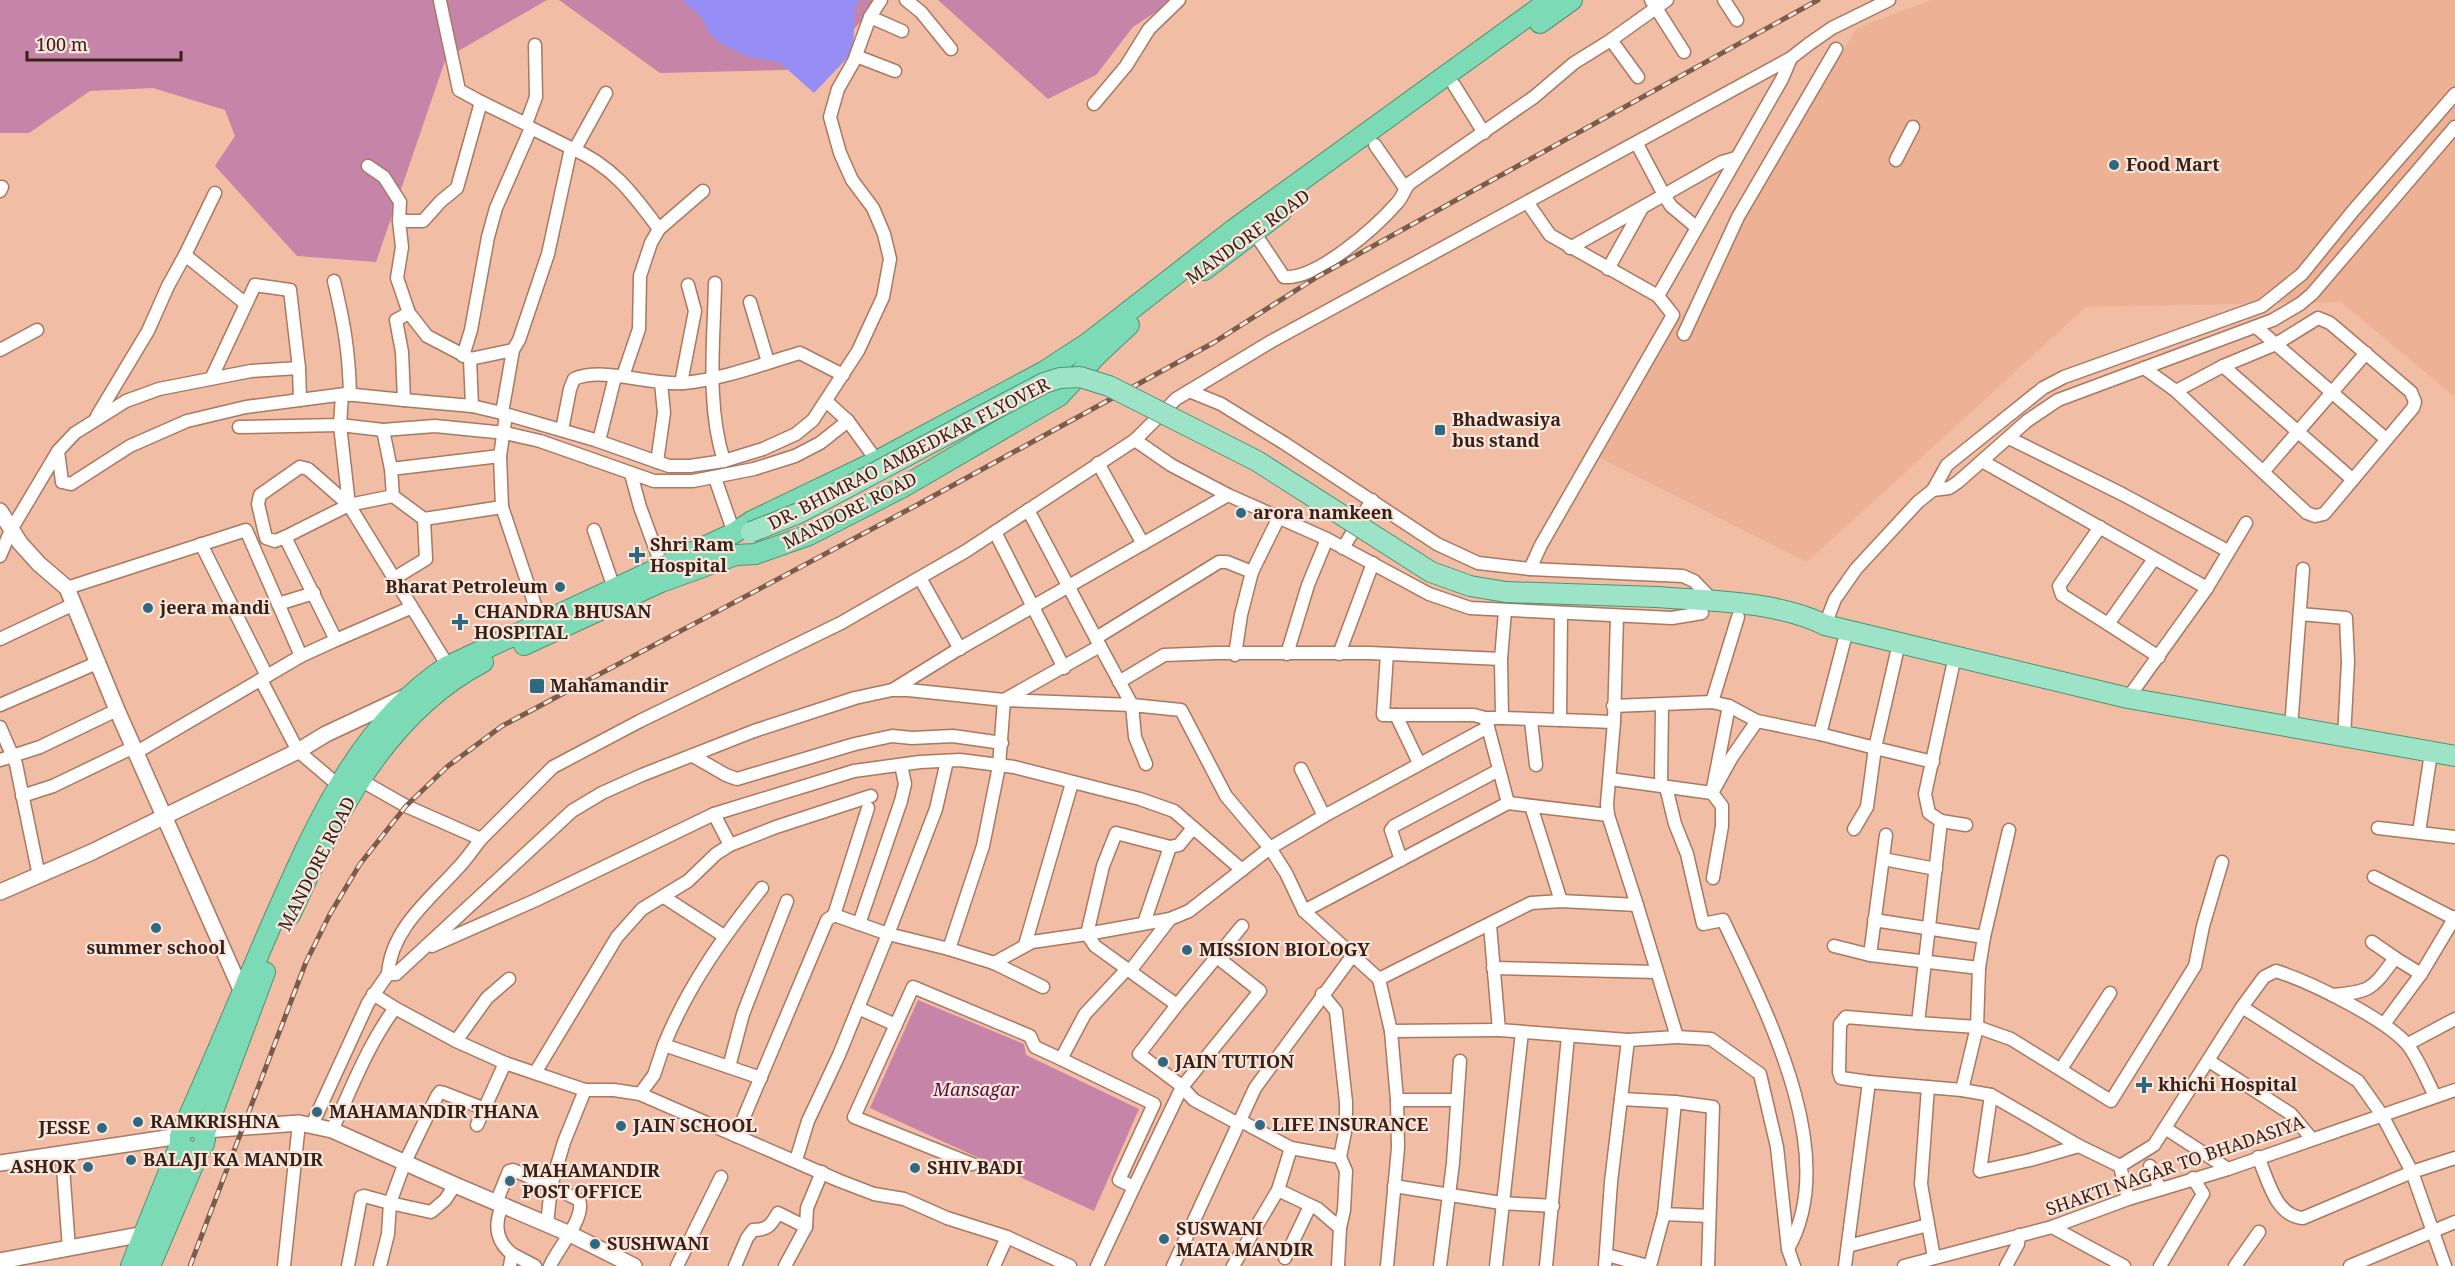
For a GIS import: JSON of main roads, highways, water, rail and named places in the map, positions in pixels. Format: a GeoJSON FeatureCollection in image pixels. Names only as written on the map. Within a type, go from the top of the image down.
{"type":"FeatureCollection","features":[{"type":"Feature","properties":{"kind":"highway","name":"MANDORE ROAD"},"geometry":{"type":"LineString","coordinates":[[131,1266],[181,1136],[310,839],[348,780],[408,696],[448,666],[662,567],[747,536],[752,521],[877,461],[1045,372],[1233,230],[1550,0]]}},
{"type":"Feature","properties":{"kind":"highway","name":"MANDORE ROAD"},"geometry":{"type":"LineString","coordinates":[[150,1266],[204,1138],[267,968],[337,818],[348,780],[383,746],[408,717],[457,677],[482,663],[661,582],[736,555],[762,552],[809,535],[903,487],[1059,396],[1129,325],[1572,0]]}},
{"type":"Feature","properties":{"kind":"highway"},"geometry":{"type":"LineString","coordinates":[[181,1136],[187,1151],[196,1152],[204,1138]]}},
{"type":"Feature","properties":{"kind":"main road","name":"DR. BHIMRAO AMBEDKAR FLYOVER"},"geometry":{"type":"LineString","coordinates":[[736,555],[747,536],[799,513],[1044,383],[1060,378],[1080,377],[1109,386],[1257,461],[1431,572],[1470,586],[1506,592],[1708,607]]}},
{"type":"Feature","properties":{"kind":"main road"},"geometry":{"type":"LineString","coordinates":[[1708,607],[1737,617],[1806,627],[1825,626],[1847,630],[2128,698],[2455,756]]}},
{"type":"Feature","properties":{"kind":"main road"},"geometry":{"type":"LineString","coordinates":[[1708,607],[1806,615],[1825,626]]}},
{"type":"Feature","properties":{"kind":"railway"},"geometry":{"type":"LineString","coordinates":[[190,1266],[306,962],[330,914],[360,864],[406,806],[448,766],[502,726],[917,505],[1213,343],[1317,277],[1818,0]]}},
{"type":"Feature","properties":{"kind":"place","name":"Food Mart"},"geometry":{"type":"Point","coordinates":[2114,165]}},
{"type":"Feature","properties":{"kind":"place","name":"Bhadwasiya bus stand"},"geometry":{"type":"Point","coordinates":[1440,430]}},
{"type":"Feature","properties":{"kind":"place","name":"arora namkeen"},"geometry":{"type":"Point","coordinates":[1241,513]}},
{"type":"Feature","properties":{"kind":"place","name":"Shri Ram Hospital"},"geometry":{"type":"Point","coordinates":[637,555]}},
{"type":"Feature","properties":{"kind":"place","name":"Bharat Petroleum"},"geometry":{"type":"Point","coordinates":[560,587]}},
{"type":"Feature","properties":{"kind":"place","name":"jeera mandi"},"geometry":{"type":"Point","coordinates":[148,608]}},
{"type":"Feature","properties":{"kind":"place","name":"CHANDRA BHUSAN HOSPITAL"},"geometry":{"type":"Point","coordinates":[460,622]}},
{"type":"Feature","properties":{"kind":"place","name":"Mahamandir"},"geometry":{"type":"Point","coordinates":[537,686]}},
{"type":"Feature","properties":{"kind":"place","name":"summer school"},"geometry":{"type":"Point","coordinates":[156,928]}},
{"type":"Feature","properties":{"kind":"place","name":"MISSION BIOLOGY"},"geometry":{"type":"Point","coordinates":[1187,950]}},
{"type":"Feature","properties":{"kind":"place","name":"JAIN TUTION"},"geometry":{"type":"Point","coordinates":[1163,1062]}},
{"type":"Feature","properties":{"kind":"place","name":"khichi Hospital"},"geometry":{"type":"Point","coordinates":[2144,1085]}},
{"type":"Feature","properties":{"kind":"place","name":"MAHAMANDIR THANA"},"geometry":{"type":"Point","coordinates":[317,1112]}},
{"type":"Feature","properties":{"kind":"place","name":"RAMKRISHNA"},"geometry":{"type":"Point","coordinates":[138,1122]}},
{"type":"Feature","properties":{"kind":"place","name":"LIFE INSURANCE"},"geometry":{"type":"Point","coordinates":[1260,1125]}},
{"type":"Feature","properties":{"kind":"place","name":"JAIN SCHOOL"},"geometry":{"type":"Point","coordinates":[621,1126]}},
{"type":"Feature","properties":{"kind":"place","name":"JESSE"},"geometry":{"type":"Point","coordinates":[102,1128]}},
{"type":"Feature","properties":{"kind":"place","name":"BALAJI KA MANDIR"},"geometry":{"type":"Point","coordinates":[131,1160]}},
{"type":"Feature","properties":{"kind":"place","name":"ASHOK"},"geometry":{"type":"Point","coordinates":[88,1167]}},
{"type":"Feature","properties":{"kind":"place","name":"SHIV BADI"},"geometry":{"type":"Point","coordinates":[915,1168]}},
{"type":"Feature","properties":{"kind":"place","name":"MAHAMANDIR POST OFFICE"},"geometry":{"type":"Point","coordinates":[510,1181]}},
{"type":"Feature","properties":{"kind":"place","name":"SUSWANI MATA MANDIR"},"geometry":{"type":"Point","coordinates":[1164,1239]}},
{"type":"Feature","properties":{"kind":"place","name":"SUSHWANI"},"geometry":{"type":"Point","coordinates":[595,1244]}},
{"type":"Feature","properties":{"kind":"park label","name":"Mansagar"},"geometry":{"type":"Point","coordinates":[976,1090]}}]}
